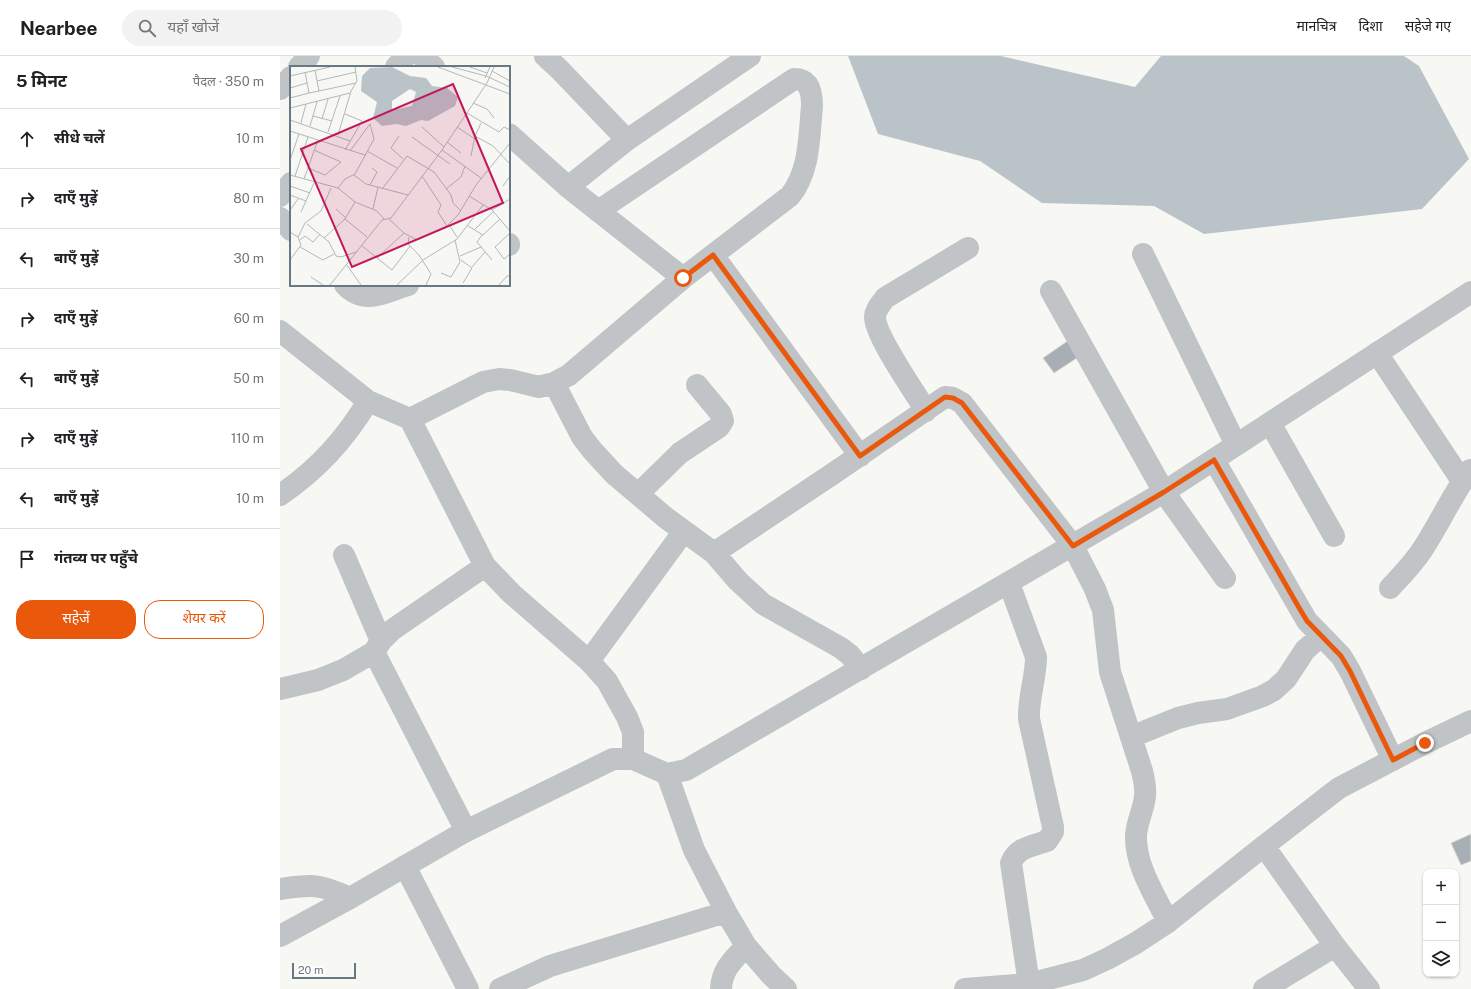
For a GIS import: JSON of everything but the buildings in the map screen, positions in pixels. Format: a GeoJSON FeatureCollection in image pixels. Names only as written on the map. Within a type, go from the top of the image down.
{"type":"FeatureCollection","features":[{"type":"Feature","properties":{"kind":"street"},"geometry":{"type":"LineString","coordinates":[[300,66],[309,56]]}},
{"type":"Feature","properties":{"kind":"street"},"geometry":{"type":"LineString","coordinates":[[397,66],[406,56]]}},
{"type":"Feature","properties":{"kind":"street"},"geometry":{"type":"LineString","coordinates":[[422,56],[433,66]]}},
{"type":"Feature","properties":{"kind":"street"},"geometry":{"type":"LineString","coordinates":[[568,187],[627,140],[750,56]]}},
{"type":"Feature","properties":{"kind":"street"},"geometry":{"type":"LineString","coordinates":[[559,61],[627,140]]}},
{"type":"Feature","properties":{"kind":"street"},"geometry":{"type":"LineString","coordinates":[[280,89],[290,78]]}},
{"type":"Feature","properties":{"kind":"street"},"geometry":{"type":"LineString","coordinates":[[410,419],[483,382],[504,379],[539,387],[554,383],[569,375],[683,278],[790,196],[797,187],[805,170],[812,106],[812,96],[807,82],[801,79],[794,79],[598,211]]}},
{"type":"Feature","properties":{"kind":"street"},"geometry":{"type":"LineString","coordinates":[[510,135],[568,187],[683,278]]}},
{"type":"Feature","properties":{"kind":"street"},"geometry":{"type":"LineString","coordinates":[[280,196],[290,185]]}},
{"type":"Feature","properties":{"kind":"street"},"geometry":{"type":"LineString","coordinates":[[280,218],[290,229]]}},
{"type":"Feature","properties":{"kind":"street"},"geometry":{"type":"LineString","coordinates":[[926,411],[885,345],[875,318],[878,308],[885,298],[968,248]]}},
{"type":"Feature","properties":{"kind":"street"},"geometry":{"type":"LineString","coordinates":[[1143,254],[1236,445]]}},
{"type":"Feature","properties":{"kind":"street"},"geometry":{"type":"LineString","coordinates":[[713,255],[860,456]]}},
{"type":"Feature","properties":{"kind":"street"},"geometry":{"type":"LineString","coordinates":[[346,286],[350,290],[365,297],[404,286]]}},
{"type":"Feature","properties":{"kind":"street"},"geometry":{"type":"LineString","coordinates":[[1051,291],[1164,492],[1225,578]]}},
{"type":"Feature","properties":{"kind":"street"},"geometry":{"type":"LineString","coordinates":[[280,936],[466,832],[613,759],[633,759],[667,774],[686,770],[1164,492],[1471,292]]}},
{"type":"Feature","properties":{"kind":"street"},"geometry":{"type":"LineString","coordinates":[[280,331],[368,401],[410,419],[485,566],[512,594],[589,661],[606,681],[627,717],[633,732],[633,759]]}},
{"type":"Feature","properties":{"kind":"street"},"geometry":{"type":"LineString","coordinates":[[1377,353],[1467,475],[1424,548],[1412,564],[1390,588]]}},
{"type":"Feature","properties":{"kind":"street"},"geometry":{"type":"LineString","coordinates":[[554,383],[582,437],[614,474],[684,531],[714,553],[738,581],[763,604],[836,645],[850,655],[861,669]]}},
{"type":"Feature","properties":{"kind":"street"},"geometry":{"type":"LineString","coordinates":[[638,494],[680,453],[719,427],[723,421],[721,414],[697,385]]}},
{"type":"Feature","properties":{"kind":"street"},"geometry":{"type":"LineString","coordinates":[[714,553],[860,456],[945,397],[953,398],[962,403],[1073,546],[1095,589],[1103,610],[1110,672],[1145,784],[1145,796],[1137,824],[1137,847],[1144,872],[1168,922]]}},
{"type":"Feature","properties":{"kind":"street"},"geometry":{"type":"LineString","coordinates":[[280,495],[300,480],[344,438],[368,401]]}},
{"type":"Feature","properties":{"kind":"street"},"geometry":{"type":"LineString","coordinates":[[1270,423],[1334,536]]}},
{"type":"Feature","properties":{"kind":"street"},"geometry":{"type":"LineString","coordinates":[[1214,460],[1307,621],[1341,656],[1350,671],[1393,760]]}},
{"type":"Feature","properties":{"kind":"street"},"geometry":{"type":"LineString","coordinates":[[589,661],[684,531]]}},
{"type":"Feature","properties":{"kind":"street"},"geometry":{"type":"LineString","coordinates":[[344,555],[378,647],[466,832]]}},
{"type":"Feature","properties":{"kind":"street"},"geometry":{"type":"LineString","coordinates":[[280,689],[318,680],[343,670],[378,647],[392,630],[485,566]]}},
{"type":"Feature","properties":{"kind":"street"},"geometry":{"type":"LineString","coordinates":[[1009,583],[1036,657],[1036,670],[1028,707],[1029,718],[1053,827],[1047,841],[1019,850],[1011,862],[1041,984]]}},
{"type":"Feature","properties":{"kind":"street"},"geometry":{"type":"LineString","coordinates":[[1131,737],[1178,718],[1198,713],[1227,709],[1263,696],[1274,690],[1286,679],[1299,657],[1321,636]]}},
{"type":"Feature","properties":{"kind":"street"},"geometry":{"type":"LineString","coordinates":[[965,989],[1041,984],[1083,970],[1136,944],[1168,922],[1339,788],[1425,743],[1471,721]]}},
{"type":"Feature","properties":{"kind":"street"},"geometry":{"type":"LineString","coordinates":[[667,774],[694,850],[726,912],[746,946],[771,975],[786,989]]}},
{"type":"Feature","properties":{"kind":"street"},"geometry":{"type":"LineString","coordinates":[[1264,846],[1335,946],[1369,989]]}},
{"type":"Feature","properties":{"kind":"street"},"geometry":{"type":"LineString","coordinates":[[405,866],[468,989]]}},
{"type":"Feature","properties":{"kind":"street"},"geometry":{"type":"LineString","coordinates":[[280,889],[316,885],[329,888],[350,898]]}},
{"type":"Feature","properties":{"kind":"street"},"geometry":{"type":"LineString","coordinates":[[500,989],[550,966],[726,912]]}},
{"type":"Feature","properties":{"kind":"street"},"geometry":{"type":"LineString","coordinates":[[721,989],[725,970],[746,946]]}},
{"type":"Feature","properties":{"kind":"street"},"geometry":{"type":"LineString","coordinates":[[1264,989],[1335,946]]}},
{"type":"Feature","properties":{"kind":"shaded area"},"geometry":{"type":"Polygon","coordinates":[[[848,56],[1001,56],[1135,87],[1161,56],[1404,56],[1419,66],[1469,159],[1422,209],[1204,234],[1154,206],[1042,203],[980,161],[878,134],[848,56]]]}},
{"type":"Feature","properties":{"kind":"route"},"geometry":{"type":"LineString","coordinates":[[683,278],[713,255],[860,456],[945,397],[953,398],[962,403],[1073,546],[1164,492],[1214,460],[1307,621],[1341,656],[1350,671],[1393,760],[1425,743]]}}]}
